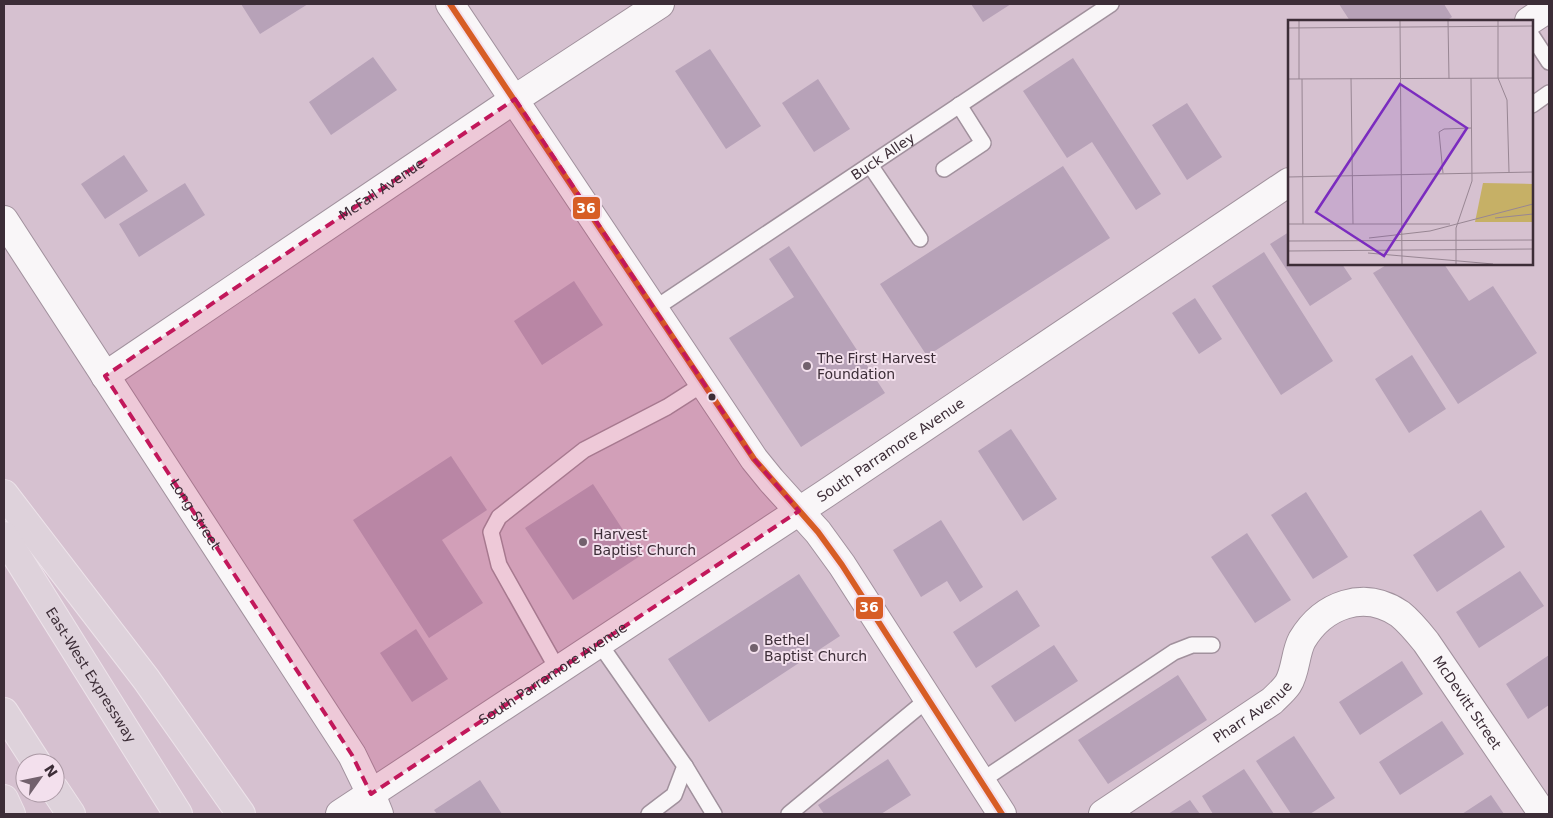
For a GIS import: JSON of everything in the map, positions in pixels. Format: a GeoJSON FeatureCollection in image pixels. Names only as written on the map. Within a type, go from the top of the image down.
{"type":"FeatureCollection","features":[{"type":"Feature","properties":{"kind":"highway"},"geometry":{"type":"LineString","coordinates":[[4,494],[146,679],[241,814]]}},
{"type":"Feature","properties":{"kind":"highway","name":"East-West Expressway"},"geometry":{"type":"LineString","coordinates":[[4,536],[178,814]]}},
{"type":"Feature","properties":{"kind":"highway"},"geometry":{"type":"LineString","coordinates":[[4,712],[31,753]]}},
{"type":"Feature","properties":{"kind":"highway"},"geometry":{"type":"LineString","coordinates":[[4,799],[11,814]]}},
{"type":"Feature","properties":{"kind":"highway"},"geometry":{"type":"LineString","coordinates":[[64,803],[71,814]]}},
{"type":"Feature","properties":{"kind":"street"},"geometry":{"type":"LineString","coordinates":[[450,4],[754,459],[818,532],[842,565],[1002,814]]}},
{"type":"Feature","properties":{"kind":"street","name":"McFall Avenue"},"geometry":{"type":"LineString","coordinates":[[105,376],[515,99],[660,4]]}},
{"type":"Feature","properties":{"kind":"street"},"geometry":{"type":"LineString","coordinates":[[1531,20],[1549,8]]}},
{"type":"Feature","properties":{"kind":"street","name":"South Parramore Avenue"},"geometry":{"type":"LineString","coordinates":[[340,814],[375,804],[558,670],[799,511],[1288,183]]}},
{"type":"Feature","properties":{"kind":"street","name":"Long Street"},"geometry":{"type":"LineString","coordinates":[[4,220],[352,755],[375,804]]}},
{"type":"Feature","properties":{"kind":"street","name":"Pharr Avenue"},"geometry":{"type":"LineString","coordinates":[[1103,814],[1272,701],[1288,683],[1301,642],[1315,623],[1334,608],[1356,601],[1378,603]]}},
{"type":"Feature","properties":{"kind":"street","name":"McDevitt Street"},"geometry":{"type":"LineString","coordinates":[[1378,603],[1399,614],[1413,626],[1426,642],[1543,814]]}},
{"type":"Feature","properties":{"kind":"lane","name":"Buck Alley"},"geometry":{"type":"LineString","coordinates":[[654,310],[1111,4]]}},
{"type":"Feature","properties":{"kind":"lane"},"geometry":{"type":"LineString","coordinates":[[1533,38],[1549,62]]}},
{"type":"Feature","properties":{"kind":"lane"},"geometry":{"type":"LineString","coordinates":[[1533,104],[1549,93]]}},
{"type":"Feature","properties":{"kind":"lane"},"geometry":{"type":"LineString","coordinates":[[944,169],[983,143],[959,106]]}},
{"type":"Feature","properties":{"kind":"lane"},"geometry":{"type":"LineString","coordinates":[[870,165],[920,239]]}},
{"type":"Feature","properties":{"kind":"lane"},"geometry":{"type":"LineString","coordinates":[[558,670],[499,565],[491,532],[499,518],[584,450],[667,407],[703,384]]}},
{"type":"Feature","properties":{"kind":"lane"},"geometry":{"type":"LineString","coordinates":[[599,643],[685,766],[714,814]]}},
{"type":"Feature","properties":{"kind":"lane"},"geometry":{"type":"LineString","coordinates":[[981,780],[1174,652],[1192,645],[1212,645]]}},
{"type":"Feature","properties":{"kind":"lane"},"geometry":{"type":"LineString","coordinates":[[789,814],[928,699]]}},
{"type":"Feature","properties":{"kind":"lane"},"geometry":{"type":"LineString","coordinates":[[649,814],[674,795],[685,766]]}},
{"type":"Feature","properties":{"kind":"highlighted area"},"geometry":{"type":"Polygon","coordinates":[[[515,99],[754,459],[799,511],[371,794],[352,755],[105,376],[515,99]]]}},
{"type":"Feature","properties":{"kind":"building"},"geometry":{"type":"Polygon","coordinates":[[[241,4],[308,4],[260,34],[241,4]]]}},
{"type":"Feature","properties":{"kind":"building"},"geometry":{"type":"Polygon","coordinates":[[[971,4],[1011,4],[983,22],[971,4]]]}},
{"type":"Feature","properties":{"kind":"building"},"geometry":{"type":"Polygon","coordinates":[[[1339,4],[1444,4],[1452,17],[1448,20],[1349,20],[1339,4]]]}},
{"type":"Feature","properties":{"kind":"building"},"geometry":{"type":"Polygon","coordinates":[[[710,49],[761,126],[726,149],[675,71],[710,49]]]}},
{"type":"Feature","properties":{"kind":"building"},"geometry":{"type":"Polygon","coordinates":[[[373,57],[397,90],[331,135],[309,102],[373,57]]]}},
{"type":"Feature","properties":{"kind":"building"},"geometry":{"type":"Polygon","coordinates":[[[1073,58],[1161,194],[1136,210],[1092,142],[1067,158],[1023,91],[1073,58]]]}},
{"type":"Feature","properties":{"kind":"building"},"geometry":{"type":"Polygon","coordinates":[[[818,79],[850,129],[814,152],[782,103],[818,79]]]}},
{"type":"Feature","properties":{"kind":"building"},"geometry":{"type":"Polygon","coordinates":[[[1187,103],[1222,157],[1187,180],[1152,125],[1187,103]]]}},
{"type":"Feature","properties":{"kind":"building"},"geometry":{"type":"Polygon","coordinates":[[[124,155],[148,191],[105,219],[81,184],[124,155]]]}},
{"type":"Feature","properties":{"kind":"building"},"geometry":{"type":"Polygon","coordinates":[[[1063,166],[1110,238],[927,356],[880,284],[1063,166]]]}},
{"type":"Feature","properties":{"kind":"building"},"geometry":{"type":"Polygon","coordinates":[[[185,183],[205,215],[139,257],[119,224],[185,183]]]}},
{"type":"Feature","properties":{"kind":"building"},"geometry":{"type":"Polygon","coordinates":[[[1288,233],[1288,265],[1343,265],[1352,279],[1310,306],[1270,244],[1288,233]]]}},
{"type":"Feature","properties":{"kind":"building","name":"The First Harvest Foundation"},"geometry":{"type":"Polygon","coordinates":[[[789,246],[885,393],[801,447],[729,338],[794,297],[769,259],[789,246]]]}},
{"type":"Feature","properties":{"kind":"building"},"geometry":{"type":"Polygon","coordinates":[[[1264,252],[1333,361],[1281,395],[1212,286],[1264,252]]]}},
{"type":"Feature","properties":{"kind":"building"},"geometry":{"type":"Polygon","coordinates":[[[1386,265],[1445,265],[1469,301],[1493,286],[1537,353],[1458,404],[1373,273],[1386,265]]]}},
{"type":"Feature","properties":{"kind":"building"},"geometry":{"type":"Polygon","coordinates":[[[574,281],[603,325],[542,365],[514,321],[574,281]]]}},
{"type":"Feature","properties":{"kind":"building"},"geometry":{"type":"Polygon","coordinates":[[[1195,298],[1222,339],[1199,354],[1172,313],[1195,298]]]}},
{"type":"Feature","properties":{"kind":"building"},"geometry":{"type":"Polygon","coordinates":[[[1412,355],[1446,409],[1409,433],[1375,379],[1412,355]]]}},
{"type":"Feature","properties":{"kind":"building"},"geometry":{"type":"Polygon","coordinates":[[[1011,429],[1057,499],[1023,521],[978,451],[1011,429]]]}},
{"type":"Feature","properties":{"kind":"building"},"geometry":{"type":"Polygon","coordinates":[[[451,456],[487,510],[442,540],[483,603],[429,638],[353,520],[451,456]]]}},
{"type":"Feature","properties":{"kind":"building","name":"Harvest Baptist Church"},"geometry":{"type":"Polygon","coordinates":[[[593,484],[640,556],[573,600],[525,528],[593,484]]]}},
{"type":"Feature","properties":{"kind":"building"},"geometry":{"type":"Polygon","coordinates":[[[1306,492],[1348,557],[1313,579],[1271,515],[1306,492]]]}},
{"type":"Feature","properties":{"kind":"building"},"geometry":{"type":"Polygon","coordinates":[[[1481,510],[1505,547],[1437,592],[1413,555],[1481,510]]]}},
{"type":"Feature","properties":{"kind":"building"},"geometry":{"type":"Polygon","coordinates":[[[941,520],[983,587],[960,602],[947,581],[921,597],[893,550],[941,520]]]}},
{"type":"Feature","properties":{"kind":"building"},"geometry":{"type":"Polygon","coordinates":[[[1247,533],[1291,600],[1255,623],[1211,557],[1247,533]]]}},
{"type":"Feature","properties":{"kind":"building"},"geometry":{"type":"Polygon","coordinates":[[[1520,571],[1544,606],[1479,648],[1456,612],[1520,571]]]}},
{"type":"Feature","properties":{"kind":"building","name":"Bethel Baptist Church"},"geometry":{"type":"Polygon","coordinates":[[[799,574],[840,636],[709,722],[668,659],[799,574]]]}},
{"type":"Feature","properties":{"kind":"building"},"geometry":{"type":"Polygon","coordinates":[[[1017,590],[1040,626],[976,668],[953,632],[1017,590]]]}},
{"type":"Feature","properties":{"kind":"building"},"geometry":{"type":"Polygon","coordinates":[[[416,629],[448,679],[412,702],[380,653],[416,629]]]}},
{"type":"Feature","properties":{"kind":"building"},"geometry":{"type":"Polygon","coordinates":[[[1054,645],[1078,681],[1015,722],[991,686],[1054,645]]]}},
{"type":"Feature","properties":{"kind":"building"},"geometry":{"type":"Polygon","coordinates":[[[1549,655],[1549,705],[1528,719],[1506,684],[1549,655]]]}},
{"type":"Feature","properties":{"kind":"building"},"geometry":{"type":"Polygon","coordinates":[[[1402,661],[1423,694],[1360,735],[1339,702],[1402,661]]]}},
{"type":"Feature","properties":{"kind":"building"},"geometry":{"type":"Polygon","coordinates":[[[1178,675],[1207,720],[1108,784],[1078,740],[1178,675]]]}},
{"type":"Feature","properties":{"kind":"building"},"geometry":{"type":"Polygon","coordinates":[[[1442,721],[1464,754],[1400,795],[1379,762],[1442,721]]]}},
{"type":"Feature","properties":{"kind":"building"},"geometry":{"type":"Polygon","coordinates":[[[1294,736],[1335,798],[1310,814],[1291,814],[1256,761],[1294,736]]]}},
{"type":"Feature","properties":{"kind":"building"},"geometry":{"type":"Polygon","coordinates":[[[888,759],[911,795],[881,814],[824,814],[818,805],[888,759]]]}},
{"type":"Feature","properties":{"kind":"building"},"geometry":{"type":"Polygon","coordinates":[[[1244,769],[1274,814],[1213,814],[1202,796],[1244,769]]]}},
{"type":"Feature","properties":{"kind":"building"},"geometry":{"type":"Polygon","coordinates":[[[480,780],[502,814],[437,814],[434,810],[480,780]]]}},
{"type":"Feature","properties":{"kind":"building"},"geometry":{"type":"Polygon","coordinates":[[[1491,795],[1504,814],[1462,814],[1491,795]]]}},
{"type":"Feature","properties":{"kind":"building"},"geometry":{"type":"Polygon","coordinates":[[[1190,800],[1200,814],[1168,814],[1190,800]]]}},
{"type":"Feature","properties":{"kind":"transit line","name":"36"},"geometry":{"type":"LineString","coordinates":[[450,4],[754,459],[818,532],[842,565],[1002,814]]}},
{"type":"Feature","properties":{"kind":"place","name":"The First Harvest Foundation"},"geometry":{"type":"Point","coordinates":[807,366]}},
{"type":"Feature","properties":{"kind":"place","name":"Harvest Baptist Church"},"geometry":{"type":"Point","coordinates":[583,542]}},
{"type":"Feature","properties":{"kind":"place","name":"Bethel Baptist Church"},"geometry":{"type":"Point","coordinates":[754,648]}}]}
